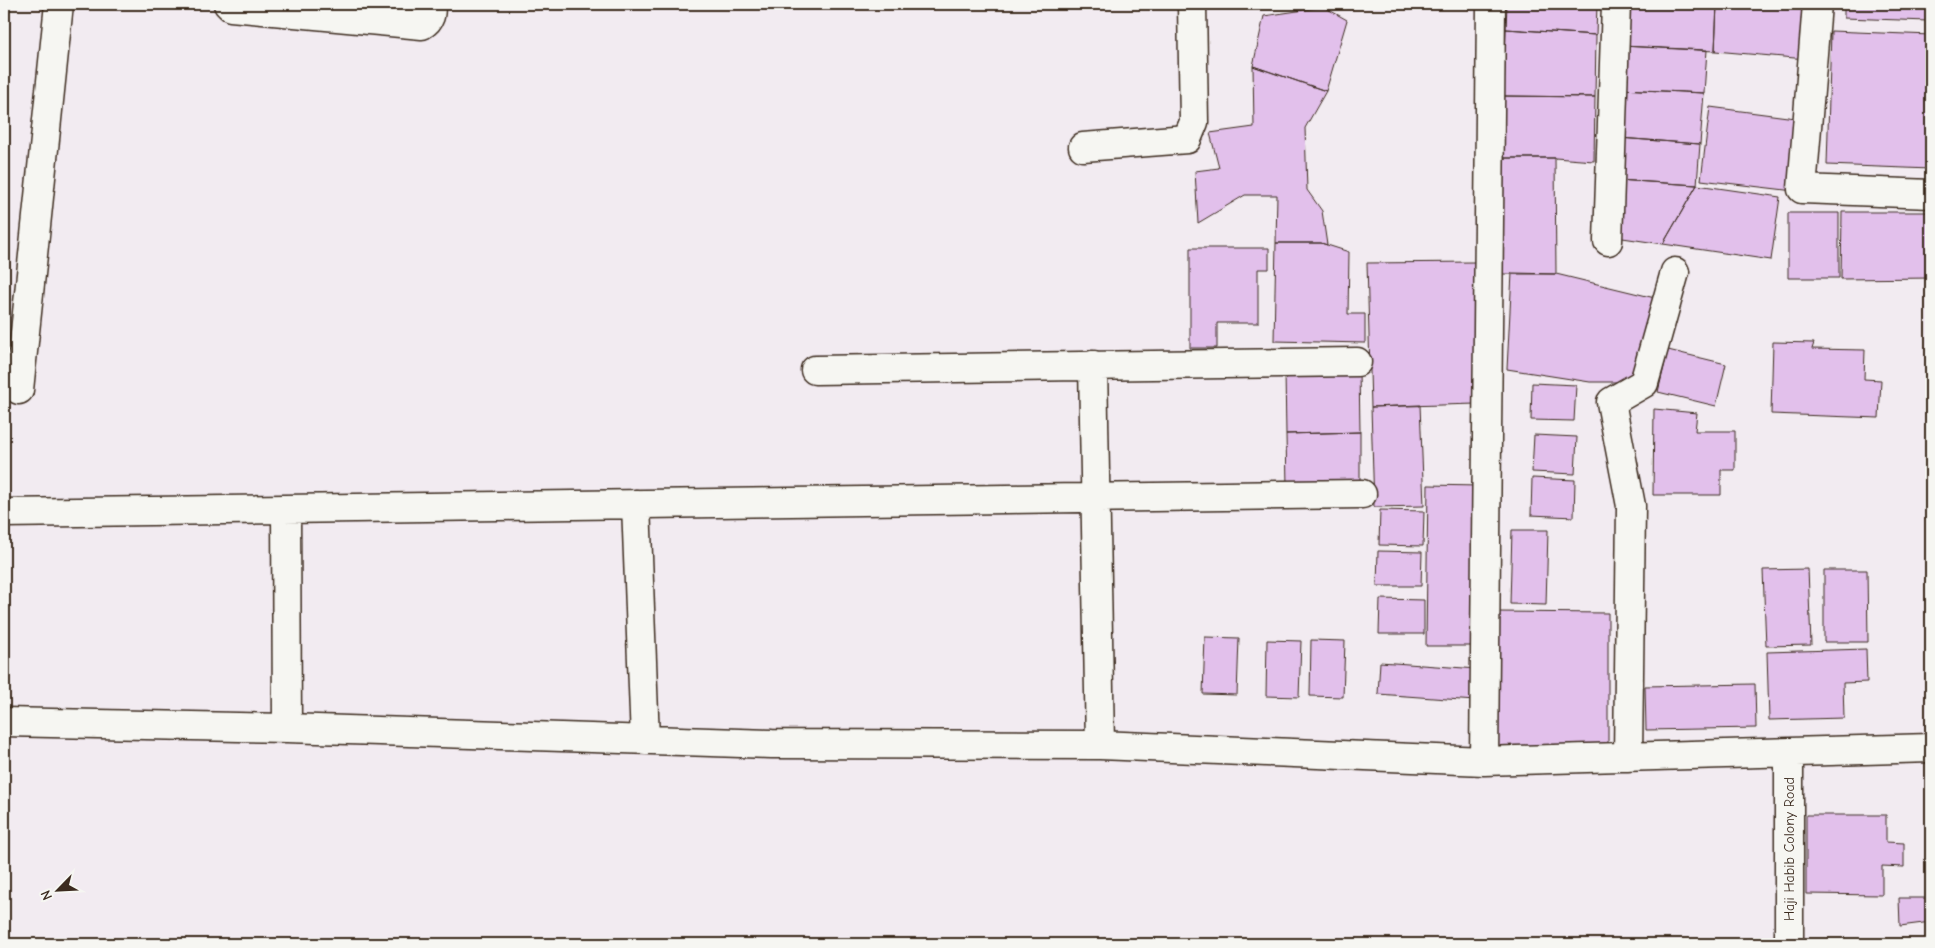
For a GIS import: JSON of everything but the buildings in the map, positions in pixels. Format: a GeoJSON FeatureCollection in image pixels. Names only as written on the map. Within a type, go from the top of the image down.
{"type":"FeatureCollection","features":[{"type":"Feature","properties":{"kind":"street"},"geometry":{"type":"LineString","coordinates":[[19,390],[59,4]]}},
{"type":"Feature","properties":{"kind":"street"},"geometry":{"type":"LineString","coordinates":[[228,4],[231,7],[422,26],[430,17],[431,4]]}},
{"type":"Feature","properties":{"kind":"street"},"geometry":{"type":"LineString","coordinates":[[1083,146],[1187,139],[1194,122],[1192,4]]}},
{"type":"Feature","properties":{"kind":"street"},"geometry":{"type":"LineString","coordinates":[[1484,761],[1491,4]]}},
{"type":"Feature","properties":{"kind":"street"},"geometry":{"type":"LineString","coordinates":[[1608,241],[1616,4]]}},
{"type":"Feature","properties":{"kind":"street"},"geometry":{"type":"LineString","coordinates":[[1817,4],[1802,189],[1931,194]]}},
{"type":"Feature","properties":{"kind":"street"},"geometry":{"type":"LineString","coordinates":[[1628,757],[1630,506],[1611,402],[1644,383],[1675,272]]}},
{"type":"Feature","properties":{"kind":"street"},"geometry":{"type":"LineString","coordinates":[[815,370],[1357,362]]}},
{"type":"Feature","properties":{"kind":"street"},"geometry":{"type":"LineString","coordinates":[[1093,365],[1100,745]]}},
{"type":"Feature","properties":{"kind":"street"},"geometry":{"type":"LineString","coordinates":[[4,513],[1362,494]]}},
{"type":"Feature","properties":{"kind":"street"},"geometry":{"type":"LineString","coordinates":[[636,504],[645,740]]}},
{"type":"Feature","properties":{"kind":"street"},"geometry":{"type":"LineString","coordinates":[[286,509],[288,728]]}},
{"type":"Feature","properties":{"kind":"street"},"geometry":{"type":"LineString","coordinates":[[4,722],[288,728],[772,744],[1100,745],[1484,761],[1931,748]]}},
{"type":"Feature","properties":{"kind":"street","name":"Haji Habib Colony Road"},"geometry":{"type":"LineString","coordinates":[[1789,753],[1789,944]]}}]}
